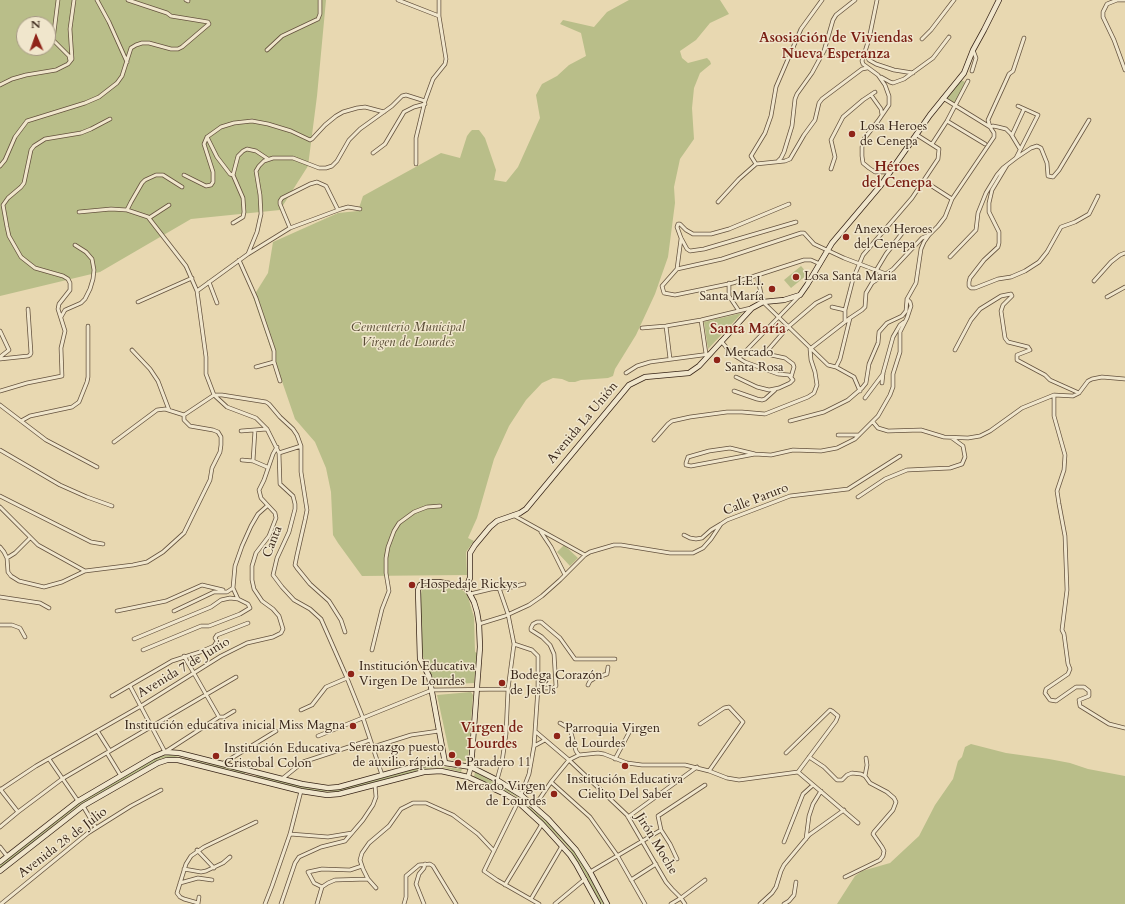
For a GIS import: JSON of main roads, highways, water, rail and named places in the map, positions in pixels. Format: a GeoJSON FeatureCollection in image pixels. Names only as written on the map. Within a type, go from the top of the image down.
{"type":"FeatureCollection","features":[{"type":"Feature","properties":{"kind":"main road","name":"Avenida La Unión"},"geometry":{"type":"LineString","coordinates":[[466,587],[470,578],[470,553],[475,545],[497,521],[526,509],[629,385],[645,377],[689,373],[699,366],[708,354],[752,308],[762,302],[784,300],[800,295],[827,251],[881,185],[943,98],[964,73],[973,50],[999,0]]}},
{"type":"Feature","properties":{"kind":"main road"},"geometry":{"type":"LineString","coordinates":[[445,763],[432,690],[426,669],[420,659],[418,590],[420,585],[428,582],[441,582],[466,587],[474,602],[479,624],[480,648],[471,767]]}},
{"type":"Feature","properties":{"kind":"main road"},"geometry":{"type":"LineString","coordinates":[[0,862],[78,801],[158,754],[165,752],[179,753],[282,779],[328,788],[339,787],[430,763],[445,763],[471,767],[497,780],[521,795],[534,806],[564,835],[576,850],[607,904]]}},
{"type":"Feature","properties":{"kind":"main road"},"geometry":{"type":"LineString","coordinates":[[0,871],[83,806],[158,763],[167,760],[178,760],[318,795],[339,794],[430,771],[446,771],[468,777],[503,793],[518,802],[542,824],[562,846],[576,864],[598,904]]}},
{"type":"Feature","properties":{"kind":"main road"},"geometry":{"type":"LineString","coordinates":[[250,778],[252,771]]}},
{"type":"Feature","properties":{"kind":"place","name":"Losa Heroes de Cenepa"},"geometry":{"type":"Point","coordinates":[852,134]}},
{"type":"Feature","properties":{"kind":"place","name":"Anexo Heroes del Cenepa"},"geometry":{"type":"Point","coordinates":[846,237]}},
{"type":"Feature","properties":{"kind":"place","name":"Losa Santa Maria"},"geometry":{"type":"Point","coordinates":[796,277]}},
{"type":"Feature","properties":{"kind":"place","name":"I.E.I. Santa María"},"geometry":{"type":"Point","coordinates":[772,289]}},
{"type":"Feature","properties":{"kind":"place","name":"Mercado Santa Rosa"},"geometry":{"type":"Point","coordinates":[717,360]}},
{"type":"Feature","properties":{"kind":"place","name":"Hospedaje Rickys"},"geometry":{"type":"Point","coordinates":[412,585]}},
{"type":"Feature","properties":{"kind":"place","name":"Institución Educativa Virgen De Lourdes"},"geometry":{"type":"Point","coordinates":[351,674]}},
{"type":"Feature","properties":{"kind":"place","name":"Bodega Corazón de JesÚs"},"geometry":{"type":"Point","coordinates":[502,683]}},
{"type":"Feature","properties":{"kind":"place","name":"Institución educativa inicial Miss Magna"},"geometry":{"type":"Point","coordinates":[353,726]}},
{"type":"Feature","properties":{"kind":"place","name":"Parroquia Virgen de Lourdes"},"geometry":{"type":"Point","coordinates":[557,736]}},
{"type":"Feature","properties":{"kind":"place","name":"Serenazgo puesto de auxilio rápido"},"geometry":{"type":"Point","coordinates":[452,755]}},
{"type":"Feature","properties":{"kind":"place","name":"Institución Educativa Cristobal Colon"},"geometry":{"type":"Point","coordinates":[216,756]}},
{"type":"Feature","properties":{"kind":"place","name":"Paradero 11"},"geometry":{"type":"Point","coordinates":[458,763]}},
{"type":"Feature","properties":{"kind":"place","name":"Institución Educativa Cielito Del Saber"},"geometry":{"type":"Point","coordinates":[625,766]}},
{"type":"Feature","properties":{"kind":"place","name":"Mercado Virgen de Lourdes"},"geometry":{"type":"Point","coordinates":[554,794]}},
{"type":"Feature","properties":{"kind":"district","name":"Asosiación de Viviendas Nueva Esperanza"},"geometry":{"type":"Point","coordinates":[836,48]}},
{"type":"Feature","properties":{"kind":"district","name":"Héroes del Cenepa"},"geometry":{"type":"Point","coordinates":[897,176]}},
{"type":"Feature","properties":{"kind":"district","name":"Santa María"},"geometry":{"type":"Point","coordinates":[748,330]}},
{"type":"Feature","properties":{"kind":"district","name":"Virgen de Lourdes"},"geometry":{"type":"Point","coordinates":[492,738]}},
{"type":"Feature","properties":{"kind":"park label","name":"Cementerio Municipal Virgen de Lourdes"},"geometry":{"type":"Point","coordinates":[408,336]}}]}
